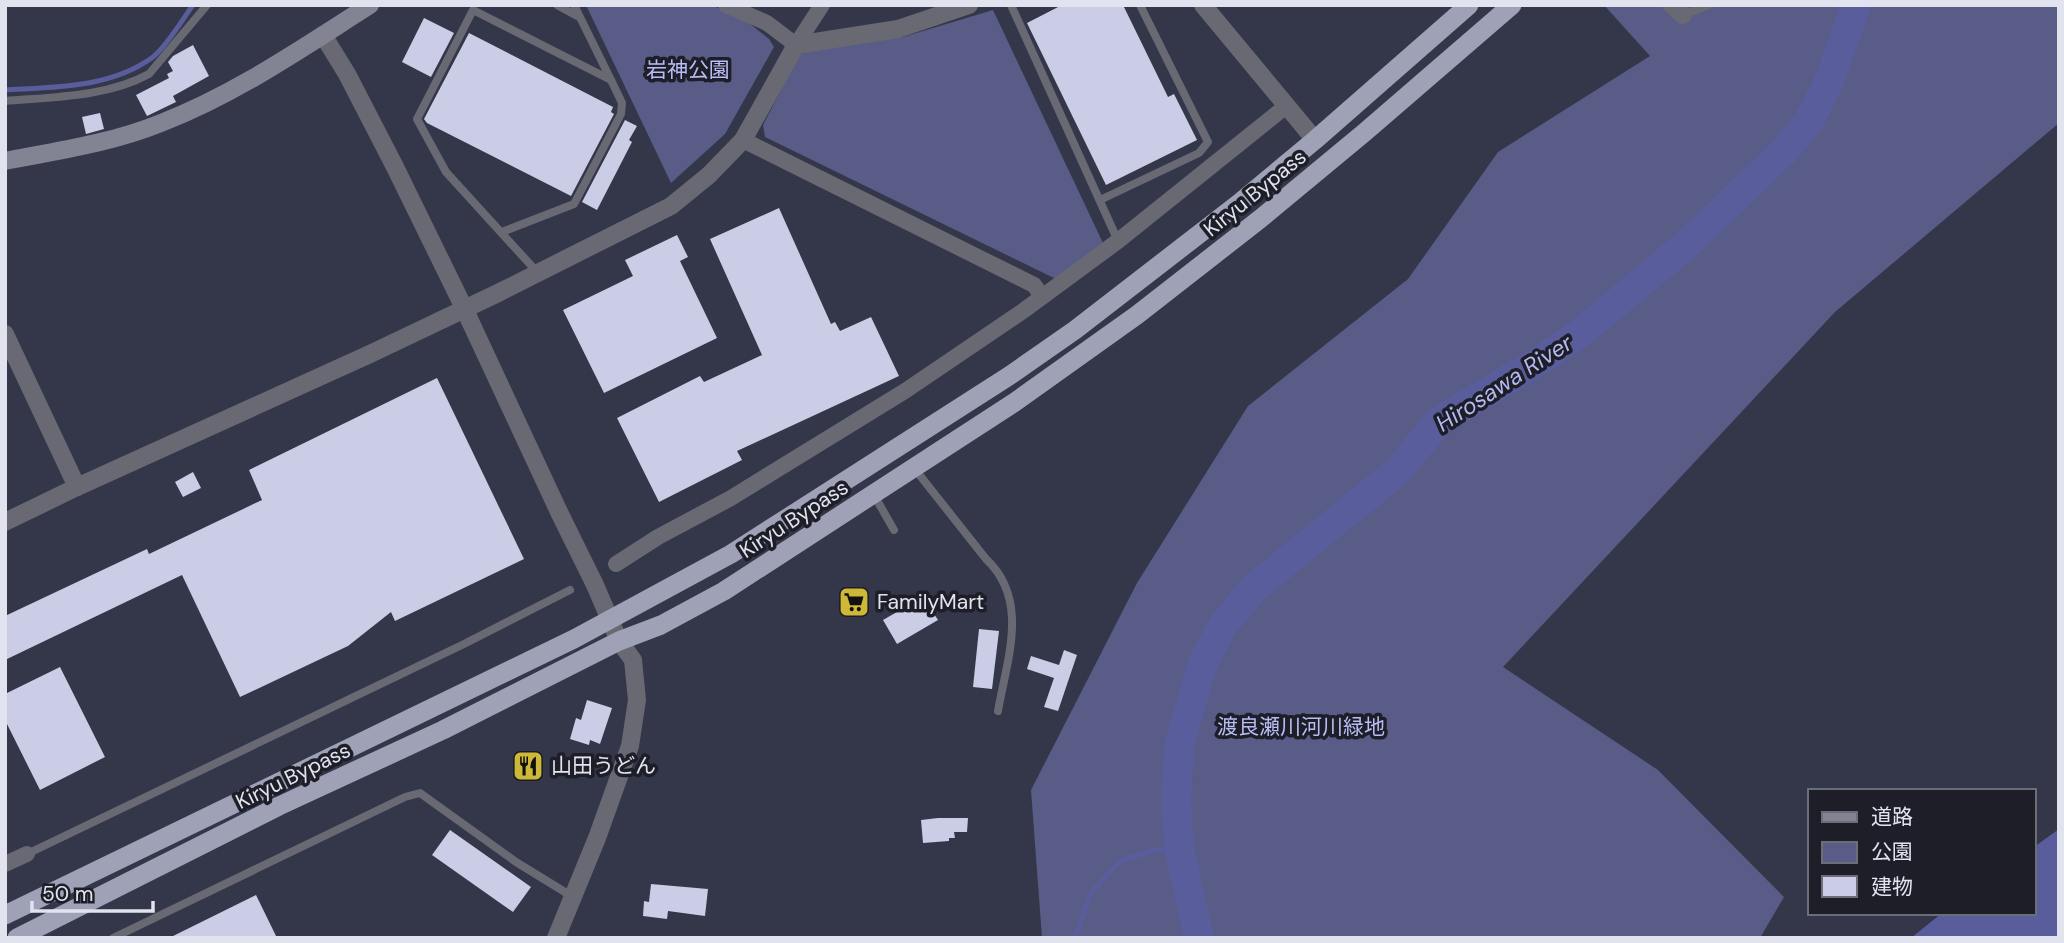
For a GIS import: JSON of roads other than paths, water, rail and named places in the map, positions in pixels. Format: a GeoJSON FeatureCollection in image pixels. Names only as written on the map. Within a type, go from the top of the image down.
{"type":"FeatureCollection","features":[{"type":"Feature","properties":{"kind":"highway","name":"Kiryu Bypass"},"geometry":{"type":"LineString","coordinates":[[5,915],[562,645],[731,554],[1009,376],[1075,330],[1158,268],[1315,140],[1469,5]]}},
{"type":"Feature","properties":{"kind":"highway","name":"Kiryu Bypass"},"geometry":{"type":"LineString","coordinates":[[17,938],[279,806],[443,730],[619,640],[661,625],[724,591],[1015,402],[1137,315],[1365,132],[1512,5]]}},
{"type":"Feature","properties":{"kind":"main road"},"geometry":{"type":"LineString","coordinates":[[5,161],[103,141],[159,124],[211,102],[258,76],[370,5]]}},
{"type":"Feature","properties":{"kind":"street"},"geometry":{"type":"LineString","coordinates":[[726,5],[768,23],[796,45],[898,29],[969,5]]}},
{"type":"Feature","properties":{"kind":"street"},"geometry":{"type":"LineString","coordinates":[[5,522],[77,486],[370,354],[671,206],[709,175],[743,140],[796,45],[822,5]]}},
{"type":"Feature","properties":{"kind":"street"},"geometry":{"type":"LineString","coordinates":[[1203,5],[1315,140]]}},
{"type":"Feature","properties":{"kind":"street"},"geometry":{"type":"LineString","coordinates":[[323,35],[371,121],[464,308],[619,640],[633,660],[637,700],[624,769],[556,938]]}},
{"type":"Feature","properties":{"kind":"street"},"geometry":{"type":"LineString","coordinates":[[616,564],[658,537],[731,498],[905,391],[1118,241],[1285,107]]}},
{"type":"Feature","properties":{"kind":"street"},"geometry":{"type":"LineString","coordinates":[[743,140],[1034,285],[1042,296]]}},
{"type":"Feature","properties":{"kind":"street"},"geometry":{"type":"LineString","coordinates":[[5,334],[77,486]]}},
{"type":"Feature","properties":{"kind":"street"},"geometry":{"type":"LineString","coordinates":[[5,864],[27,854]]}},
{"type":"Feature","properties":{"kind":"lane"},"geometry":{"type":"LineString","coordinates":[[5,101],[102,90],[138,80],[149,74],[207,5]]}},
{"type":"Feature","properties":{"kind":"lane"},"geometry":{"type":"LineString","coordinates":[[557,5],[579,17]]}},
{"type":"Feature","properties":{"kind":"lane"},"geometry":{"type":"LineString","coordinates":[[502,232],[574,204],[621,114],[622,103],[574,5]]}},
{"type":"Feature","properties":{"kind":"lane"},"geometry":{"type":"LineString","coordinates":[[1011,5],[1118,241]]}},
{"type":"Feature","properties":{"kind":"lane"},"geometry":{"type":"LineString","coordinates":[[1100,200],[1199,153],[1208,142],[1140,5]]}},
{"type":"Feature","properties":{"kind":"lane"},"geometry":{"type":"LineString","coordinates":[[1678,10],[1709,5]]}},
{"type":"Feature","properties":{"kind":"lane"},"geometry":{"type":"LineString","coordinates":[[538,273],[446,172],[417,119],[472,8],[611,80]]}},
{"type":"Feature","properties":{"kind":"lane"},"geometry":{"type":"LineString","coordinates":[[914,468],[986,559],[997,569],[1010,593],[1012,629],[998,711]]}},
{"type":"Feature","properties":{"kind":"lane"},"geometry":{"type":"LineString","coordinates":[[874,495],[894,530]]}},
{"type":"Feature","properties":{"kind":"lane"},"geometry":{"type":"LineString","coordinates":[[27,854],[452,650],[570,590]]}},
{"type":"Feature","properties":{"kind":"lane"},"geometry":{"type":"LineString","coordinates":[[113,938],[405,797],[420,793],[516,862],[573,897]]}},
{"type":"Feature","properties":{"kind":"waterway"},"geometry":{"type":"LineString","coordinates":[[5,90],[82,84],[119,75],[137,67],[153,57],[169,40],[193,5]]}},
{"type":"Feature","properties":{"kind":"waterway","name":"Hirosawa River"},"geometry":{"type":"LineString","coordinates":[[1199,938],[1179,848],[1176,801],[1179,745],[1203,663],[1223,625],[1255,587],[1398,471],[1439,421],[1579,334],[1686,245],[1786,149],[1809,121],[1830,79],[1856,5]]}},
{"type":"Feature","properties":{"kind":"waterway"},"geometry":{"type":"LineString","coordinates":[[1075,938],[1091,892],[1122,860],[1150,851],[1179,848]]}},
{"type":"Feature","properties":{"kind":"place","name":"FamilyMart"},"geometry":{"type":"Point","coordinates":[854,602]}},
{"type":"Feature","properties":{"kind":"place","name":"山田うどん"},"geometry":{"type":"Point","coordinates":[528,766]}},
{"type":"Feature","properties":{"kind":"park label","name":"岩神公園"},"geometry":{"type":"Point","coordinates":[688,70]}},
{"type":"Feature","properties":{"kind":"park label","name":"渡良瀬川河川緑地"},"geometry":{"type":"Point","coordinates":[1301,727]}}]}
